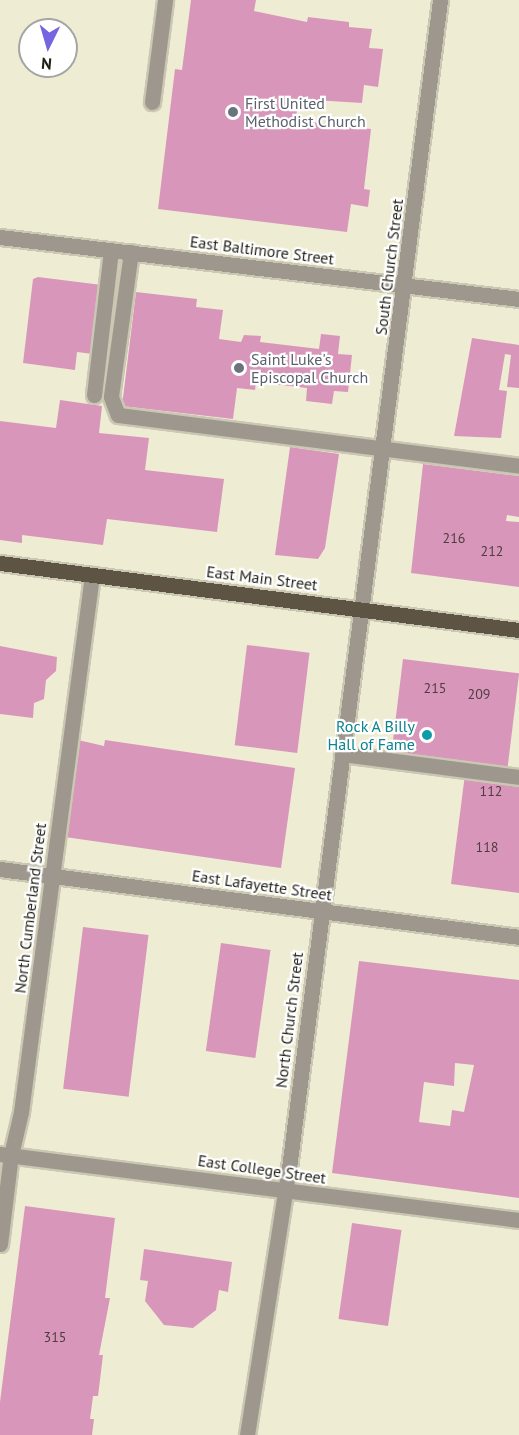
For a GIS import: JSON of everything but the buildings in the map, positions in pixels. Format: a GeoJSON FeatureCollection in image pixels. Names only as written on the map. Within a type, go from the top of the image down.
{"type":"FeatureCollection","features":[{"type":"Feature","properties":{"kind":"main road","name":"East Main Street"},"geometry":{"type":"LineString","coordinates":[[0,563],[519,630]]}},
{"type":"Feature","properties":{"kind":"street"},"geometry":{"type":"LineString","coordinates":[[152,102],[165,0]]}},
{"type":"Feature","properties":{"kind":"street","name":"South Church Street"},"geometry":{"type":"LineString","coordinates":[[362,609],[440,0]]}},
{"type":"Feature","properties":{"kind":"street","name":"East Baltimore Street"},"geometry":{"type":"LineString","coordinates":[[0,237],[519,299]]}},
{"type":"Feature","properties":{"kind":"street"},"geometry":{"type":"LineString","coordinates":[[94,395],[111,250]]}},
{"type":"Feature","properties":{"kind":"street"},"geometry":{"type":"LineString","coordinates":[[131,252],[111,397],[118,415],[519,466]]}},
{"type":"Feature","properties":{"kind":"street","name":"North Cumberland Street"},"geometry":{"type":"LineString","coordinates":[[0,1244],[5,1155],[18,1136],[93,575]]}},
{"type":"Feature","properties":{"kind":"street","name":"North Church Street"},"geometry":{"type":"LineString","coordinates":[[247,1435],[284,1189],[362,609]]}},
{"type":"Feature","properties":{"kind":"street"},"geometry":{"type":"LineString","coordinates":[[342,754],[519,777]]}},
{"type":"Feature","properties":{"kind":"street","name":"East Lafayette Street"},"geometry":{"type":"LineString","coordinates":[[0,869],[519,937]]}},
{"type":"Feature","properties":{"kind":"street","name":"East College Street"},"geometry":{"type":"LineString","coordinates":[[5,1155],[519,1220]]}},
{"type":"Feature","properties":{"kind":"place","name":"First United Methodist Church"},"geometry":{"type":"Point","coordinates":[233,112]}},
{"type":"Feature","properties":{"kind":"place","name":"Saint Luke's Episcopal Church"},"geometry":{"type":"Point","coordinates":[239,368]}},
{"type":"Feature","properties":{"kind":"place","name":"Rock A Billy Hall of Fame"},"geometry":{"type":"Point","coordinates":[427,735]}}]}
